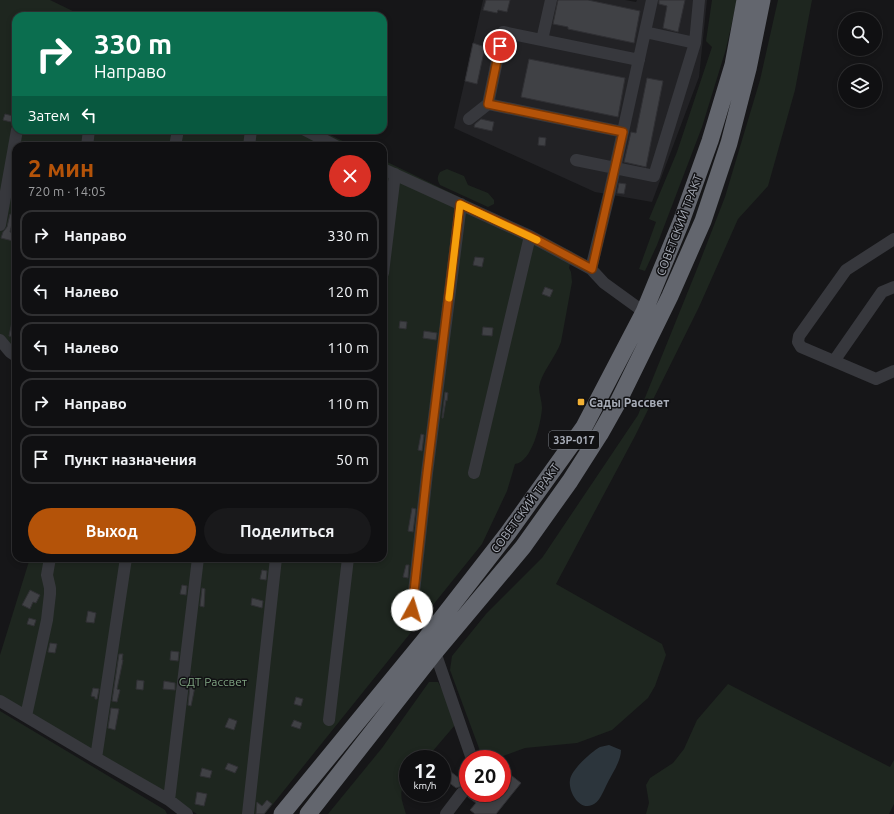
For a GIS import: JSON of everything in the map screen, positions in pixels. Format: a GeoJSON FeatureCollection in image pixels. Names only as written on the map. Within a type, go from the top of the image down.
{"type":"FeatureCollection","features":[{"type":"Feature","properties":{"kind":"highway","name":"СОВЕТСКИЙ ТРАКТ"},"geometry":{"type":"LineString","coordinates":[[282,814],[424,641],[508,534],[584,427],[644,312],[681,222],[710,141],[733,65],[745,0]]}},
{"type":"Feature","properties":{"kind":"highway","name":"СОВЕТСКИЙ ТРАКТ"},"geometry":{"type":"LineString","coordinates":[[308,814],[435,652],[523,547],[570,481],[600,434],[618,402],[670,296],[703,221],[729,143],[748,69],[762,0]]}},
{"type":"Feature","properties":{"kind":"street"},"geometry":{"type":"LineString","coordinates":[[542,40],[551,0]]}},
{"type":"Feature","properties":{"kind":"street"},"geometry":{"type":"LineString","coordinates":[[592,269],[652,0]]}},
{"type":"Feature","properties":{"kind":"street"},"geometry":{"type":"LineString","coordinates":[[576,160],[654,176],[695,43],[699,0]]}},
{"type":"Feature","properties":{"kind":"street"},"geometry":{"type":"LineString","coordinates":[[469,119],[488,104],[503,32],[639,60]]}},
{"type":"Feature","properties":{"kind":"street"},"geometry":{"type":"LineString","coordinates":[[645,32],[695,43]]}},
{"type":"Feature","properties":{"kind":"street"},"geometry":{"type":"LineString","coordinates":[[488,104],[623,132]]}},
{"type":"Feature","properties":{"kind":"street"},"geometry":{"type":"LineString","coordinates":[[312,134],[325,142]]}},
{"type":"Feature","properties":{"kind":"street"},"geometry":{"type":"LineString","coordinates":[[0,225],[12,158]]}},
{"type":"Feature","properties":{"kind":"street"},"geometry":{"type":"LineString","coordinates":[[387,170],[530,236],[592,269],[604,283],[644,312]]}},
{"type":"Feature","properties":{"kind":"street"},"geometry":{"type":"LineString","coordinates":[[387,240],[395,174]]}},
{"type":"Feature","properties":{"kind":"street"},"geometry":{"type":"LineString","coordinates":[[412,610],[460,204]]}},
{"type":"Feature","properties":{"kind":"street"},"geometry":{"type":"LineString","coordinates":[[474,473],[530,236]]}},
{"type":"Feature","properties":{"kind":"street"},"geometry":{"type":"LineString","coordinates":[[894,239],[846,270],[799,336],[798,342],[801,347],[876,380],[894,371]]}},
{"type":"Feature","properties":{"kind":"street"},"geometry":{"type":"LineString","coordinates":[[834,361],[882,292],[894,287]]}},
{"type":"Feature","properties":{"kind":"street"},"geometry":{"type":"LineString","coordinates":[[0,340],[12,353]]}},
{"type":"Feature","properties":{"kind":"street"},"geometry":{"type":"LineString","coordinates":[[26,716],[47,620],[50,594],[47,575],[49,562]]}},
{"type":"Feature","properties":{"kind":"street"},"geometry":{"type":"LineString","coordinates":[[96,758],[125,562]]}},
{"type":"Feature","properties":{"kind":"street"},"geometry":{"type":"LineString","coordinates":[[169,800],[198,562]]}},
{"type":"Feature","properties":{"kind":"street"},"geometry":{"type":"LineString","coordinates":[[248,814],[276,562]]}},
{"type":"Feature","properties":{"kind":"street"},"geometry":{"type":"LineString","coordinates":[[329,720],[348,562]]}},
{"type":"Feature","properties":{"kind":"street"},"geometry":{"type":"LineString","coordinates":[[435,652],[469,750]]}},
{"type":"Feature","properties":{"kind":"street"},"geometry":{"type":"LineString","coordinates":[[0,701],[169,800],[187,814]]}},
{"type":"Feature","properties":{"kind":"street"},"geometry":{"type":"LineString","coordinates":[[446,814],[459,797]]}},
{"type":"Feature","properties":{"kind":"shaded area"},"geometry":{"type":"Polygon","coordinates":[[[483,0],[625,0],[636,2],[637,0],[707,0],[699,77],[652,202],[595,192],[454,128],[483,0]]]}},
{"type":"Feature","properties":{"kind":"shaded area"},"geometry":{"type":"Polygon","coordinates":[[[609,745],[621,750],[618,764],[599,800],[592,805],[583,805],[575,799],[570,784],[571,776],[578,766],[592,753],[600,747],[609,745]]]}},
{"type":"Feature","properties":{"kind":"green space"},"geometry":{"type":"Polygon","coordinates":[[[0,0],[50,0],[75,12],[12,12],[12,134],[328,134],[345,142],[12,142],[12,360],[0,346],[0,0]]]}},
{"type":"Feature","properties":{"kind":"green space"},"geometry":{"type":"Polygon","coordinates":[[[712,0],[737,0],[726,49],[702,127],[657,245],[645,271],[639,269],[656,222],[649,219],[677,152],[712,47],[706,41],[712,0]]]}},
{"type":"Feature","properties":{"kind":"green space"},"geometry":{"type":"Polygon","coordinates":[[[778,0],[812,0],[795,90],[768,186],[738,219],[699,307],[635,436],[556,584],[662,644],[666,655],[655,686],[648,698],[612,730],[577,743],[525,748],[511,753],[511,750],[480,750],[450,670],[452,656],[486,614],[542,558],[638,415],[725,197],[760,80],[778,0]]]}},
{"type":"Feature","properties":{"kind":"green space","name":"СДТ Рассвет"},"geometry":{"type":"Polygon","coordinates":[[[387,162],[573,252],[569,268],[572,282],[561,342],[543,375],[539,387],[542,408],[538,432],[526,457],[521,462],[515,464],[507,491],[482,544],[265,814],[197,814],[0,697],[0,655],[29,562],[387,562],[387,162]]]}},
{"type":"Feature","properties":{"kind":"green space"},"geometry":{"type":"Polygon","coordinates":[[[447,169],[464,176],[468,185],[488,193],[494,200],[494,204],[488,207],[440,185],[438,182],[439,174],[447,169]]]}},
{"type":"Feature","properties":{"kind":"green space"},"geometry":{"type":"Polygon","coordinates":[[[429,682],[438,682],[446,697],[455,725],[434,750],[399,750],[399,802],[403,802],[406,814],[328,814],[382,748],[429,682]]]}},
{"type":"Feature","properties":{"kind":"green space"},"geometry":{"type":"Polygon","coordinates":[[[728,684],[890,767],[894,760],[894,804],[889,814],[646,814],[649,803],[646,785],[650,778],[673,763],[684,749],[697,720],[728,684]]]}},
{"type":"Feature","properties":{"kind":"green space"},"geometry":{"type":"Polygon","coordinates":[[[0,711],[165,810],[167,814],[0,814],[0,711]]]}},
{"type":"Feature","properties":{"kind":"building"},"geometry":{"type":"Polygon","coordinates":[[[486,0],[510,0],[507,12],[498,10],[497,13],[483,10],[486,0]]]}},
{"type":"Feature","properties":{"kind":"building"},"geometry":{"type":"Polygon","coordinates":[[[558,0],[588,0],[640,11],[634,43],[568,29],[568,27],[553,24],[558,0]]]}},
{"type":"Feature","properties":{"kind":"building"},"geometry":{"type":"Polygon","coordinates":[[[659,0],[685,0],[678,32],[663,28],[667,6],[659,4],[659,0]]]}},
{"type":"Feature","properties":{"kind":"building"},"geometry":{"type":"Polygon","coordinates":[[[473,43],[485,47],[477,84],[465,81],[473,43]]]}},
{"type":"Feature","properties":{"kind":"building"},"geometry":{"type":"Polygon","coordinates":[[[529,59],[625,78],[618,117],[521,97],[529,59]]]}},
{"type":"Feature","properties":{"kind":"building"},"geometry":{"type":"Polygon","coordinates":[[[647,78],[663,81],[646,167],[624,162],[631,132],[636,133],[647,78]]]}},
{"type":"Feature","properties":{"kind":"building"},"geometry":{"type":"Polygon","coordinates":[[[5,114],[12,116],[11,122],[3,120],[5,114]]]}},
{"type":"Feature","properties":{"kind":"building"},"geometry":{"type":"Polygon","coordinates":[[[481,119],[494,122],[492,131],[474,127],[475,124],[481,119]]]}},
{"type":"Feature","properties":{"kind":"building"},"geometry":{"type":"Polygon","coordinates":[[[539,137],[546,138],[545,146],[538,145],[539,137]]]}},
{"type":"Feature","properties":{"kind":"building"},"geometry":{"type":"Polygon","coordinates":[[[619,183],[626,184],[624,194],[617,193],[619,183]]]}},
{"type":"Feature","properties":{"kind":"building"},"geometry":{"type":"Polygon","coordinates":[[[10,214],[12,214],[10,232],[12,232],[12,241],[1,238],[7,227],[10,214]]]}},
{"type":"Feature","properties":{"kind":"building"},"geometry":{"type":"Polygon","coordinates":[[[475,257],[484,258],[482,267],[473,265],[475,257]]]}},
{"type":"Feature","properties":{"kind":"building"},"geometry":{"type":"Polygon","coordinates":[[[545,287],[553,290],[550,297],[542,294],[545,287]]]}},
{"type":"Feature","properties":{"kind":"building"},"geometry":{"type":"Polygon","coordinates":[[[400,321],[407,322],[406,329],[399,328],[400,321]]]}},
{"type":"Feature","properties":{"kind":"building"},"geometry":{"type":"Polygon","coordinates":[[[12,322],[12,336],[9,336],[12,322]]]}},
{"type":"Feature","properties":{"kind":"building"},"geometry":{"type":"Polygon","coordinates":[[[483,327],[493,328],[492,336],[482,335],[483,327]]]}},
{"type":"Feature","properties":{"kind":"building"},"geometry":{"type":"Polygon","coordinates":[[[424,331],[437,333],[436,340],[423,338],[424,331]]]}},
{"type":"Feature","properties":{"kind":"building"},"geometry":{"type":"Polygon","coordinates":[[[445,392],[448,393],[442,418],[445,392]]]}},
{"type":"Feature","properties":{"kind":"building"},"geometry":{"type":"Polygon","coordinates":[[[421,434],[424,435],[422,451],[418,450],[421,434]]]}},
{"type":"Feature","properties":{"kind":"building"},"geometry":{"type":"Polygon","coordinates":[[[412,508],[416,509],[413,532],[408,531],[412,508]]]}},
{"type":"Feature","properties":{"kind":"building"},"geometry":{"type":"Polygon","coordinates":[[[406,565],[409,565],[408,578],[403,577],[406,565]]]}},
{"type":"Feature","properties":{"kind":"building"},"geometry":{"type":"Polygon","coordinates":[[[262,570],[267,571],[266,580],[260,579],[262,570]]]}},
{"type":"Feature","properties":{"kind":"building"},"geometry":{"type":"Polygon","coordinates":[[[182,585],[187,586],[186,595],[180,594],[182,585]]]}},
{"type":"Feature","properties":{"kind":"building"},"geometry":{"type":"Polygon","coordinates":[[[202,588],[205,589],[204,607],[200,606],[202,588]]]}},
{"type":"Feature","properties":{"kind":"building"},"geometry":{"type":"Polygon","coordinates":[[[30,590],[40,595],[36,603],[33,602],[30,609],[22,605],[30,590]]]}},
{"type":"Feature","properties":{"kind":"building"},"geometry":{"type":"Polygon","coordinates":[[[252,598],[263,601],[262,608],[251,605],[252,598]]]}},
{"type":"Feature","properties":{"kind":"building"},"geometry":{"type":"Polygon","coordinates":[[[88,611],[96,613],[94,623],[86,622],[88,611]]]}},
{"type":"Feature","properties":{"kind":"building"},"geometry":{"type":"Polygon","coordinates":[[[29,618],[36,620],[34,626],[27,624],[29,618]]]}},
{"type":"Feature","properties":{"kind":"building"},"geometry":{"type":"Polygon","coordinates":[[[50,643],[57,644],[55,653],[48,652],[50,643]]]}},
{"type":"Feature","properties":{"kind":"building"},"geometry":{"type":"Polygon","coordinates":[[[171,651],[179,652],[178,661],[170,660],[171,651]]]}},
{"type":"Feature","properties":{"kind":"building"},"geometry":{"type":"Polygon","coordinates":[[[119,654],[123,654],[123,660],[117,689],[120,690],[117,702],[112,701],[119,654]]]}},
{"type":"Feature","properties":{"kind":"building"},"geometry":{"type":"Polygon","coordinates":[[[191,676],[197,677],[191,706],[188,705],[191,676]]]}},
{"type":"Feature","properties":{"kind":"building"},"geometry":{"type":"Polygon","coordinates":[[[137,680],[144,681],[143,690],[136,689],[137,680]]]}},
{"type":"Feature","properties":{"kind":"building"},"geometry":{"type":"Polygon","coordinates":[[[164,681],[175,683],[175,690],[163,689],[164,681]]]}},
{"type":"Feature","properties":{"kind":"building"},"geometry":{"type":"Polygon","coordinates":[[[93,688],[99,689],[97,699],[91,696],[93,688]]]}},
{"type":"Feature","properties":{"kind":"building"},"geometry":{"type":"Polygon","coordinates":[[[296,697],[303,699],[301,706],[294,704],[296,697]]]}},
{"type":"Feature","properties":{"kind":"building"},"geometry":{"type":"Polygon","coordinates":[[[111,708],[119,709],[115,730],[108,728],[111,708]]]}},
{"type":"Feature","properties":{"kind":"building"},"geometry":{"type":"Polygon","coordinates":[[[229,718],[237,721],[234,730],[225,727],[229,718]]]}},
{"type":"Feature","properties":{"kind":"building"},"geometry":{"type":"Polygon","coordinates":[[[294,720],[302,723],[300,729],[291,726],[294,720]]]}},
{"type":"Feature","properties":{"kind":"building"},"geometry":{"type":"Polygon","coordinates":[[[228,763],[238,767],[235,773],[225,769],[228,763]]]}},
{"type":"Feature","properties":{"kind":"building"},"geometry":{"type":"Polygon","coordinates":[[[202,768],[212,771],[210,778],[200,776],[202,768]]]}},
{"type":"Feature","properties":{"kind":"building"},"geometry":{"type":"Polygon","coordinates":[[[451,772],[459,778],[459,787],[456,788],[451,784],[451,772]]]}},
{"type":"Feature","properties":{"kind":"building"},"geometry":{"type":"Polygon","coordinates":[[[511,775],[521,783],[511,795],[511,775]]]}},
{"type":"Feature","properties":{"kind":"building"},"geometry":{"type":"Polygon","coordinates":[[[197,792],[207,794],[204,806],[195,804],[197,792]]]}},
{"type":"Feature","properties":{"kind":"building"},"geometry":{"type":"Polygon","coordinates":[[[267,800],[272,804],[264,814],[256,814],[257,802],[262,806],[267,800]]]}},
{"type":"Feature","properties":{"kind":"building"},"geometry":{"type":"Polygon","coordinates":[[[475,802],[506,802],[496,814],[475,814],[470,810],[476,803],[475,802]]]}},
{"type":"Feature","properties":{"kind":"slow traffic"},"geometry":{"type":"LineString","coordinates":[[449,298],[460,204],[537,240]]}},
{"type":"Feature","properties":{"kind":"place","name":"Сады Рассвет"},"geometry":{"type":"Point","coordinates":[581,402]}},
{"type":"Feature","properties":{"kind":"route"},"geometry":{"type":"LineString","coordinates":[[412,610],[460,204],[530,236],[592,269],[623,132],[488,104],[500,46]]}}]}
